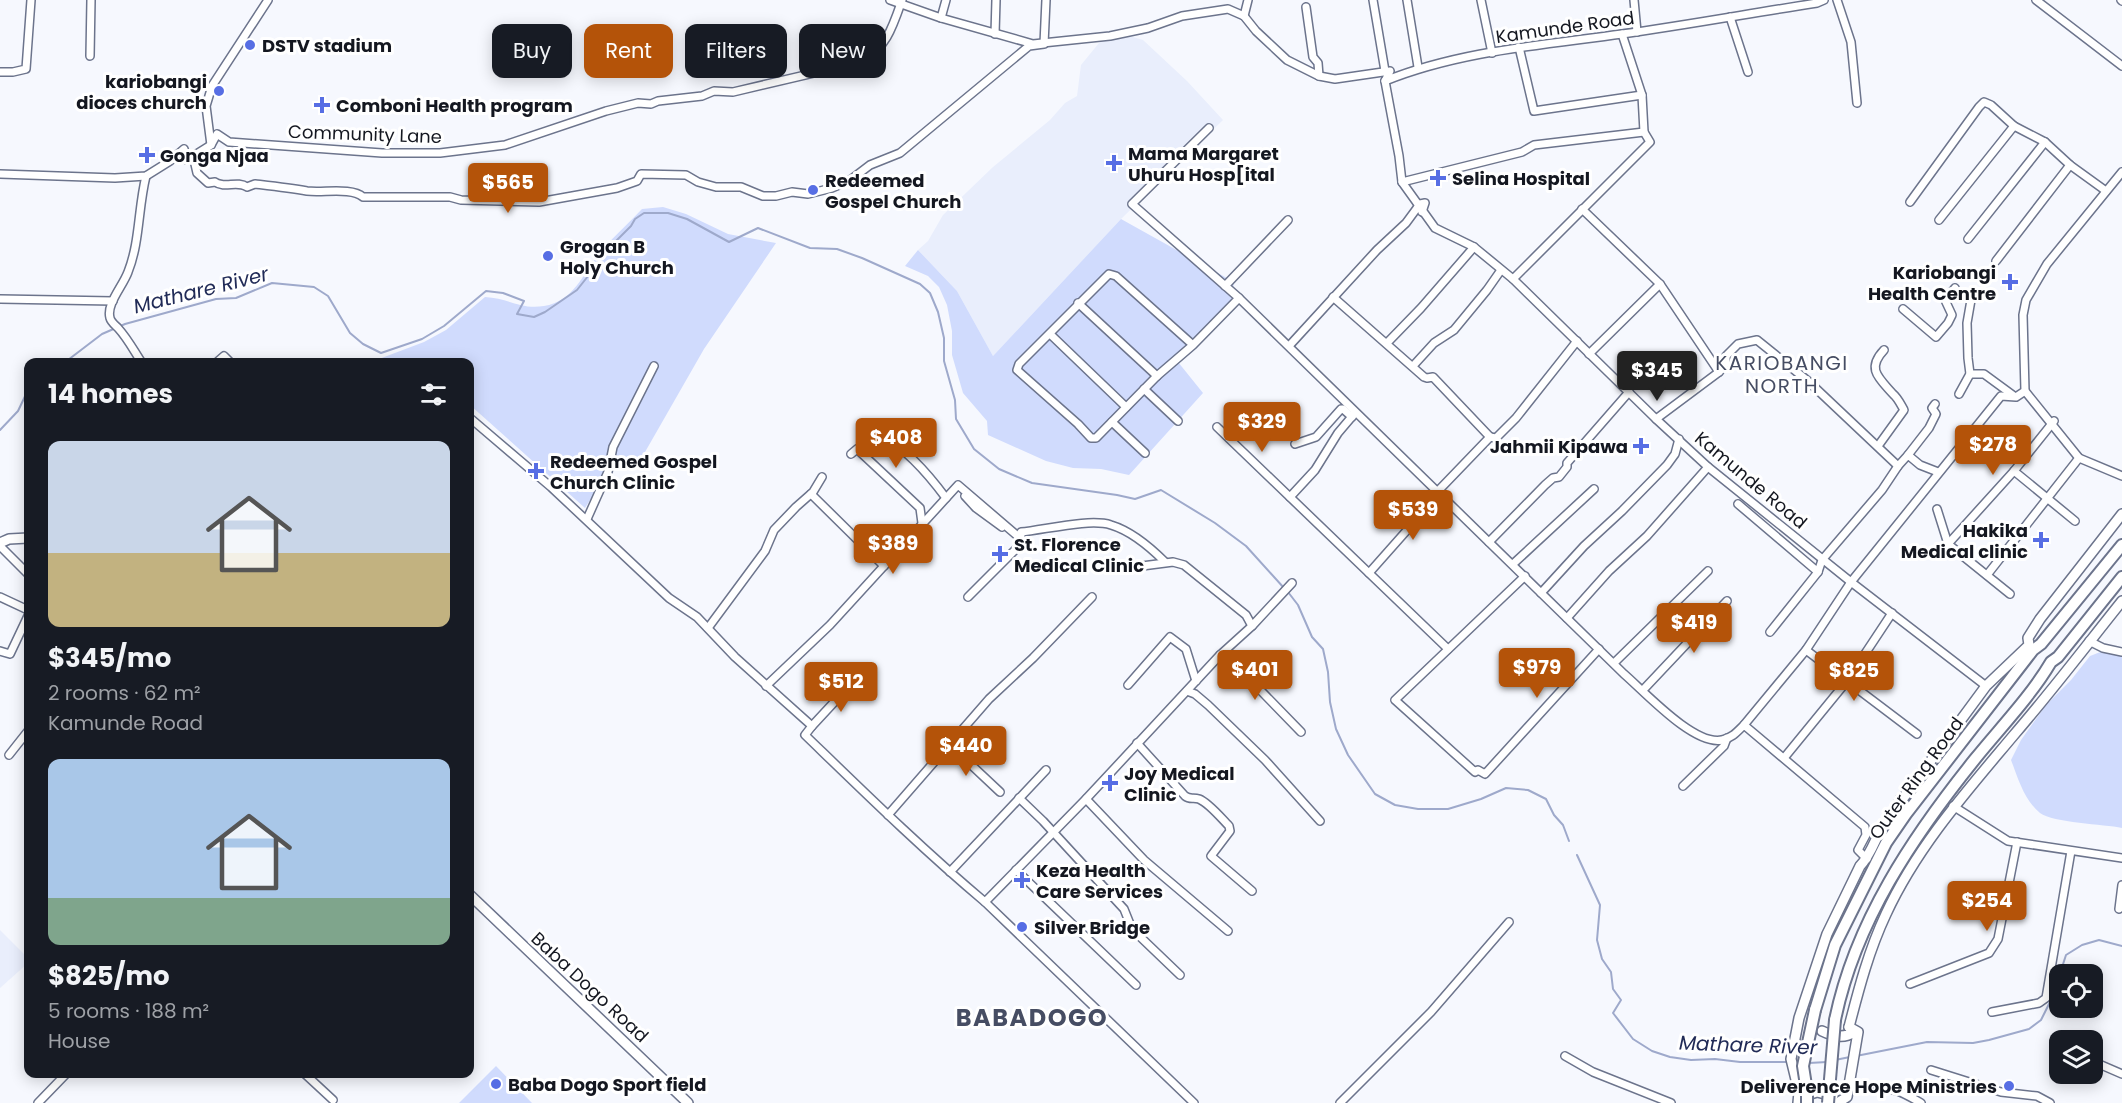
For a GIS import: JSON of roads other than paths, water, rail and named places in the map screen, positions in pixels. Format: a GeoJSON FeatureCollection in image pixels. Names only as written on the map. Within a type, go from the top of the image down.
{"type":"FeatureCollection","features":[{"type":"Feature","properties":{"kind":"main road","name":"Outer Ring Road"},"geometry":{"type":"LineString","coordinates":[[1801,1099],[1791,1059],[1796,1032],[1810,980],[1827,934],[1856,873],[1867,859],[1876,837],[1901,800],[1986,686],[2033,644],[2060,593],[2122,514]]}},
{"type":"Feature","properties":{"kind":"main road"},"geometry":{"type":"LineString","coordinates":[[0,544],[9,539],[24,538]]}},
{"type":"Feature","properties":{"kind":"main road","name":"Outer Ring Road"},"geometry":{"type":"LineString","coordinates":[[1801,1099],[1807,1092],[1803,1066],[1819,991],[1835,945],[1886,843],[2033,644],[2122,545]]}},
{"type":"Feature","properties":{"kind":"main road","name":"Outer Ring Road"},"geometry":{"type":"LineString","coordinates":[[1828,1103],[1835,1020],[1842,991],[1854,954],[1877,905],[1907,851],[1954,785],[2122,577]]}},
{"type":"Feature","properties":{"kind":"main road"},"geometry":{"type":"LineString","coordinates":[[1837,1103],[1847,1097],[1853,1029],[1866,962],[1886,914],[1925,847],[1953,806],[2014,735],[2122,601]]}},
{"type":"Feature","properties":{"kind":"main road"},"geometry":{"type":"LineString","coordinates":[[1893,833],[1901,800]]}},
{"type":"Feature","properties":{"kind":"main road","name":"Baba Dogo Road"},"geometry":{"type":"LineString","coordinates":[[474,899],[688,1103]]}},
{"type":"Feature","properties":{"kind":"main road"},"geometry":{"type":"LineString","coordinates":[[1822,1031],[1842,1036],[1854,1032],[1853,1029]]}},
{"type":"Feature","properties":{"kind":"main road"},"geometry":{"type":"LineString","coordinates":[[1801,1099],[1810,1093],[1823,1093],[1841,1101],[1837,1103]]}},
{"type":"Feature","properties":{"kind":"street"},"geometry":{"type":"LineString","coordinates":[[0,72],[26,69],[31,0]]}},
{"type":"Feature","properties":{"kind":"street"},"geometry":{"type":"LineString","coordinates":[[90,56],[91,0]]}},
{"type":"Feature","properties":{"kind":"street"},"geometry":{"type":"LineString","coordinates":[[211,145],[206,106],[212,86],[268,0]]}},
{"type":"Feature","properties":{"kind":"street"},"geometry":{"type":"LineString","coordinates":[[890,0],[995,34],[1020,41],[1044,44]]}},
{"type":"Feature","properties":{"kind":"street"},"geometry":{"type":"LineString","coordinates":[[941,18],[946,0]]}},
{"type":"Feature","properties":{"kind":"street"},"geometry":{"type":"LineString","coordinates":[[995,34],[996,0]]}},
{"type":"Feature","properties":{"kind":"street"},"geometry":{"type":"LineString","coordinates":[[1044,44],[1046,0]]}},
{"type":"Feature","properties":{"kind":"street"},"geometry":{"type":"LineString","coordinates":[[1244,16],[1248,0]]}},
{"type":"Feature","properties":{"kind":"street"},"geometry":{"type":"LineString","coordinates":[[0,174],[115,178],[146,176],[184,149],[188,160],[194,160],[197,173],[208,183],[215,182],[218,185],[224,185],[239,183],[247,187],[255,184],[307,191],[347,192],[363,197],[450,197],[461,200],[530,203],[617,188],[637,181],[641,174],[656,173],[686,175],[698,182],[716,187],[741,187],[763,196],[792,192],[808,194],[849,181],[870,165],[900,153],[1029,46],[1135,31],[1182,16],[1216,9],[1228,9],[1244,16],[1256,31],[1287,60],[1319,75],[1335,79],[1385,71],[1374,0]]}},
{"type":"Feature","properties":{"kind":"street"},"geometry":{"type":"LineString","coordinates":[[1407,0],[1418,67]]}},
{"type":"Feature","properties":{"kind":"street"},"geometry":{"type":"LineString","coordinates":[[1481,0],[1492,53]]}},
{"type":"Feature","properties":{"kind":"street"},"geometry":{"type":"LineString","coordinates":[[1634,0],[1637,32]]}},
{"type":"Feature","properties":{"kind":"street"},"geometry":{"type":"LineString","coordinates":[[1837,0],[1851,42],[1857,103]]}},
{"type":"Feature","properties":{"kind":"street"},"geometry":{"type":"LineString","coordinates":[[2036,0],[2122,66]]}},
{"type":"Feature","properties":{"kind":"street","name":"Kamunde Road"},"geometry":{"type":"LineString","coordinates":[[1385,81],[1418,67],[1519,47],[1637,32],[1819,1]]}},
{"type":"Feature","properties":{"kind":"street","name":"Community Lane"},"geometry":{"type":"LineString","coordinates":[[188,160],[211,145],[218,134],[230,142],[403,154],[441,153],[505,145],[606,111],[638,103],[651,104],[658,101],[702,96],[714,91],[733,92],[861,62],[872,56],[882,46],[901,2]]}},
{"type":"Feature","properties":{"kind":"street"},"geometry":{"type":"LineString","coordinates":[[1306,7],[1313,57],[1318,63],[1319,75]]}},
{"type":"Feature","properties":{"kind":"street"},"geometry":{"type":"LineString","coordinates":[[1730,17],[1748,72]]}},
{"type":"Feature","properties":{"kind":"street"},"geometry":{"type":"LineString","coordinates":[[1513,279],[1650,142],[1644,132],[1642,94],[1622,34]]}},
{"type":"Feature","properties":{"kind":"street"},"geometry":{"type":"LineString","coordinates":[[1519,47],[1534,111],[1642,94]]}},
{"type":"Feature","properties":{"kind":"street","name":"Kamunde Road"},"geometry":{"type":"LineString","coordinates":[[1385,71],[1390,70],[1385,81],[1400,156],[1402,182],[1435,228],[1474,247],[1513,279],[1708,467],[1851,582],[1986,686]]}},
{"type":"Feature","properties":{"kind":"street"},"geometry":{"type":"LineString","coordinates":[[1910,202],[1984,102],[1991,105],[2014,126],[2045,142],[2070,165],[2106,191]]}},
{"type":"Feature","properties":{"kind":"street"},"geometry":{"type":"LineString","coordinates":[[1939,220],[2014,126]]}},
{"type":"Feature","properties":{"kind":"street"},"geometry":{"type":"LineString","coordinates":[[1209,128],[1132,204],[1239,298],[1289,346],[1353,415],[1440,493],[1614,663],[1689,731],[1706,739],[1719,741],[1731,737],[1744,725],[1806,650],[1851,582],[2001,396],[2016,398],[2025,391]]}},
{"type":"Feature","properties":{"kind":"street"},"geometry":{"type":"LineString","coordinates":[[1402,182],[1522,152],[1534,146],[1644,132]]}},
{"type":"Feature","properties":{"kind":"street"},"geometry":{"type":"LineString","coordinates":[[1968,240],[2045,142]]}},
{"type":"Feature","properties":{"kind":"street"},"geometry":{"type":"LineString","coordinates":[[1996,261],[2070,165]]}},
{"type":"Feature","properties":{"kind":"street"},"geometry":{"type":"LineString","coordinates":[[2122,172],[2047,264],[2026,300],[2023,315],[2025,391],[2079,458],[2122,476]]}},
{"type":"Feature","properties":{"kind":"street"},"geometry":{"type":"LineString","coordinates":[[139,358],[125,336],[110,320],[109,312],[129,270],[135,248],[146,176]]}},
{"type":"Feature","properties":{"kind":"street"},"geometry":{"type":"LineString","coordinates":[[1289,346],[1377,250],[1406,224],[1419,206],[1425,203],[1422,212]]}},
{"type":"Feature","properties":{"kind":"street"},"geometry":{"type":"LineString","coordinates":[[1582,209],[1660,284],[1719,372]]}},
{"type":"Feature","properties":{"kind":"street"},"geometry":{"type":"LineString","coordinates":[[1225,286],[1288,220]]}},
{"type":"Feature","properties":{"kind":"street"},"geometry":{"type":"LineString","coordinates":[[1387,343],[1474,247]]}},
{"type":"Feature","properties":{"kind":"street"},"geometry":{"type":"LineString","coordinates":[[1413,366],[1434,343],[1454,330],[1501,270]]}},
{"type":"Feature","properties":{"kind":"street"},"geometry":{"type":"LineString","coordinates":[[1193,345],[1113,275],[1109,274],[1019,364],[1017,370],[1091,438],[1096,438],[1157,376],[1193,345],[1239,298]]}},
{"type":"Feature","properties":{"kind":"street"},"geometry":{"type":"LineString","coordinates":[[1589,354],[1660,284]]}},
{"type":"Feature","properties":{"kind":"street"},"geometry":{"type":"LineString","coordinates":[[1903,309],[1936,337],[1952,315],[1945,300],[1955,288]]}},
{"type":"Feature","properties":{"kind":"street"},"geometry":{"type":"LineString","coordinates":[[1333,297],[1426,378],[1433,377],[1490,437],[1496,438],[1516,418],[1577,341]]}},
{"type":"Feature","properties":{"kind":"street"},"geometry":{"type":"LineString","coordinates":[[0,299],[113,301]]}},
{"type":"Feature","properties":{"kind":"street"},"geometry":{"type":"LineString","coordinates":[[1959,394],[1971,374],[1968,358],[1967,317],[1971,300]]}},
{"type":"Feature","properties":{"kind":"street"},"geometry":{"type":"LineString","coordinates":[[1078,303],[1157,376]]}},
{"type":"Feature","properties":{"kind":"street"},"geometry":{"type":"LineString","coordinates":[[1050,334],[1126,407]]}},
{"type":"Feature","properties":{"kind":"street"},"geometry":{"type":"LineString","coordinates":[[1656,419],[1719,372],[1726,363],[1726,356],[1738,344],[1757,340],[1808,381],[1898,466]]}},
{"type":"Feature","properties":{"kind":"street"},"geometry":{"type":"LineString","coordinates":[[1878,446],[1904,410],[1895,395],[1876,373],[1874,366],[1884,350]]}},
{"type":"Feature","properties":{"kind":"street"},"geometry":{"type":"LineString","coordinates":[[587,519],[608,472],[613,447],[654,366]]}},
{"type":"Feature","properties":{"kind":"street"},"geometry":{"type":"LineString","coordinates":[[1971,374],[1984,374],[2016,398]]}},
{"type":"Feature","properties":{"kind":"street"},"geometry":{"type":"LineString","coordinates":[[1144,389],[1178,421]]}},
{"type":"Feature","properties":{"kind":"street"},"geometry":{"type":"LineString","coordinates":[[1490,542],[1545,485],[1553,478],[1559,477],[1568,467],[1567,463],[1629,392]]}},
{"type":"Feature","properties":{"kind":"street"},"geometry":{"type":"LineString","coordinates":[[1770,632],[1818,572],[1822,560],[1882,490],[1929,428],[1936,414],[1932,408],[1935,404]]}},
{"type":"Feature","properties":{"kind":"street"},"geometry":{"type":"LineString","coordinates":[[1295,444],[1316,437],[1341,409],[1353,415]]}},
{"type":"Feature","properties":{"kind":"street"},"geometry":{"type":"LineString","coordinates":[[1290,497],[1315,470],[1338,433],[1353,415]]}},
{"type":"Feature","properties":{"kind":"street"},"geometry":{"type":"LineString","coordinates":[[474,421],[587,519],[669,598],[697,617],[766,686],[812,726]]}},
{"type":"Feature","properties":{"kind":"street"},"geometry":{"type":"LineString","coordinates":[[1112,422],[1145,453]]}},
{"type":"Feature","properties":{"kind":"street"},"geometry":{"type":"LineString","coordinates":[[1948,544],[2014,471],[2054,422]]}},
{"type":"Feature","properties":{"kind":"street"},"geometry":{"type":"LineString","coordinates":[[1217,427],[1448,649]]}},
{"type":"Feature","properties":{"kind":"street"},"geometry":{"type":"LineString","coordinates":[[875,428],[906,451],[929,475],[946,498]]}},
{"type":"Feature","properties":{"kind":"street"},"geometry":{"type":"LineString","coordinates":[[1369,573],[1490,437]]}},
{"type":"Feature","properties":{"kind":"street"},"geometry":{"type":"LineString","coordinates":[[1541,593],[1584,546],[1622,512],[1676,454],[1679,439]]}},
{"type":"Feature","properties":{"kind":"street"},"geometry":{"type":"LineString","coordinates":[[851,454],[857,449],[920,508],[922,523]]}},
{"type":"Feature","properties":{"kind":"street"},"geometry":{"type":"LineString","coordinates":[[1908,455],[1920,465],[1938,472]]}},
{"type":"Feature","properties":{"kind":"street"},"geometry":{"type":"LineString","coordinates":[[1987,575],[2079,458]]}},
{"type":"Feature","properties":{"kind":"street"},"geometry":{"type":"LineString","coordinates":[[1567,618],[1609,571],[1647,536],[1708,467]]}},
{"type":"Feature","properties":{"kind":"street"},"geometry":{"type":"LineString","coordinates":[[2014,471],[2075,521]]}},
{"type":"Feature","properties":{"kind":"street"},"geometry":{"type":"LineString","coordinates":[[708,628],[765,551],[774,530],[811,494],[822,477]]}},
{"type":"Feature","properties":{"kind":"street"},"geometry":{"type":"LineString","coordinates":[[766,686],[830,625],[958,485],[1021,535]]}},
{"type":"Feature","properties":{"kind":"street"},"geometry":{"type":"LineString","coordinates":[[1513,564],[1594,489]]}},
{"type":"Feature","properties":{"kind":"street"},"geometry":{"type":"LineString","coordinates":[[811,494],[884,566]]}},
{"type":"Feature","properties":{"kind":"street"},"geometry":{"type":"LineString","coordinates":[[965,496],[983,515],[1021,535],[1097,524],[1110,525],[1152,549],[1166,562]]}},
{"type":"Feature","properties":{"kind":"street"},"geometry":{"type":"LineString","coordinates":[[1738,504],[1818,572]]}},
{"type":"Feature","properties":{"kind":"street"},"geometry":{"type":"LineString","coordinates":[[1937,509],[1948,544],[2010,594]]}},
{"type":"Feature","properties":{"kind":"street"},"geometry":{"type":"LineString","coordinates":[[968,597],[1020,545],[1021,535]]}},
{"type":"Feature","properties":{"kind":"street"},"geometry":{"type":"LineString","coordinates":[[0,544],[24,570]]}},
{"type":"Feature","properties":{"kind":"street"},"geometry":{"type":"LineString","coordinates":[[1142,566],[1173,562],[1185,565],[1246,615],[1252,626]]}},
{"type":"Feature","properties":{"kind":"street"},"geometry":{"type":"LineString","coordinates":[[1614,663],[1708,571]]}},
{"type":"Feature","properties":{"kind":"street"},"geometry":{"type":"LineString","coordinates":[[1525,576],[1395,700],[1475,772],[1478,770],[1485,774],[1599,649]]}},
{"type":"Feature","properties":{"kind":"street"},"geometry":{"type":"LineString","coordinates":[[985,902],[1086,799],[1220,655],[1252,626],[1291,584]]}},
{"type":"Feature","properties":{"kind":"street"},"geometry":{"type":"LineString","coordinates":[[0,597],[24,608]]}},
{"type":"Feature","properties":{"kind":"street"},"geometry":{"type":"LineString","coordinates":[[888,815],[989,699],[1033,658],[1092,597]]}},
{"type":"Feature","properties":{"kind":"street"},"geometry":{"type":"LineString","coordinates":[[1643,690],[1727,601]]}},
{"type":"Feature","properties":{"kind":"street"},"geometry":{"type":"LineString","coordinates":[[1784,758],[1847,681],[1893,613]]}},
{"type":"Feature","properties":{"kind":"street"},"geometry":{"type":"LineString","coordinates":[[0,651],[10,654],[24,633]]}},
{"type":"Feature","properties":{"kind":"street"},"geometry":{"type":"LineString","coordinates":[[1128,685],[1170,637],[1186,649],[1196,681]]}},
{"type":"Feature","properties":{"kind":"street"},"geometry":{"type":"LineString","coordinates":[[2089,641],[2103,648],[2122,652]]}},
{"type":"Feature","properties":{"kind":"street"},"geometry":{"type":"LineString","coordinates":[[1806,650],[1917,734]]}},
{"type":"Feature","properties":{"kind":"street"},"geometry":{"type":"LineString","coordinates":[[1220,655],[1231,660],[1301,732]]}},
{"type":"Feature","properties":{"kind":"street"},"geometry":{"type":"LineString","coordinates":[[851,684],[805,735],[888,815],[985,902],[1194,1103]]}},
{"type":"Feature","properties":{"kind":"street"},"geometry":{"type":"LineString","coordinates":[[1187,691],[1195,694],[1208,705],[1265,760],[1320,821]]}},
{"type":"Feature","properties":{"kind":"street"},"geometry":{"type":"LineString","coordinates":[[1744,725],[1865,827],[1866,835],[1858,850],[1867,859]]}},
{"type":"Feature","properties":{"kind":"street"},"geometry":{"type":"LineString","coordinates":[[9,755],[24,736]]}},
{"type":"Feature","properties":{"kind":"street"},"geometry":{"type":"LineString","coordinates":[[1683,786],[1724,746],[1728,737],[1719,741]]}},
{"type":"Feature","properties":{"kind":"street"},"geometry":{"type":"LineString","coordinates":[[1137,743],[1185,796],[1189,799],[1198,799],[1229,826],[1230,831],[1211,856],[1252,891]]}},
{"type":"Feature","properties":{"kind":"street"},"geometry":{"type":"LineString","coordinates":[[950,745],[1000,792]]}},
{"type":"Feature","properties":{"kind":"street"},"geometry":{"type":"LineString","coordinates":[[950,872],[1046,770]]}},
{"type":"Feature","properties":{"kind":"street"},"geometry":{"type":"LineString","coordinates":[[1019,798],[1124,909],[1132,929],[1180,975]]}},
{"type":"Feature","properties":{"kind":"street"},"geometry":{"type":"LineString","coordinates":[[1086,799],[1144,860],[1228,931]]}},
{"type":"Feature","properties":{"kind":"street"},"geometry":{"type":"LineString","coordinates":[[1953,806],[2008,841],[2122,858]]}},
{"type":"Feature","properties":{"kind":"street"},"geometry":{"type":"LineString","coordinates":[[1910,984],[1989,953],[1994,947],[1998,939],[2017,842]]}},
{"type":"Feature","properties":{"kind":"street"},"geometry":{"type":"LineString","coordinates":[[1992,1012],[2039,1003],[2046,998],[2071,851]]}},
{"type":"Feature","properties":{"kind":"street"},"geometry":{"type":"LineString","coordinates":[[1016,870],[1136,985]]}},
{"type":"Feature","properties":{"kind":"street"},"geometry":{"type":"LineString","coordinates":[[2119,909],[2122,885]]}},
{"type":"Feature","properties":{"kind":"street"},"geometry":{"type":"LineString","coordinates":[[1340,1103],[1431,1012],[1509,922]]}},
{"type":"Feature","properties":{"kind":"street"},"geometry":{"type":"LineString","coordinates":[[1565,1056],[1593,1072],[1671,1103]]}},
{"type":"Feature","properties":{"kind":"street"},"geometry":{"type":"LineString","coordinates":[[2103,1066],[2122,1074]]}},
{"type":"Feature","properties":{"kind":"street"},"geometry":{"type":"LineString","coordinates":[[1931,1070],[2001,1092],[2037,1096],[2050,1103]]}},
{"type":"Feature","properties":{"kind":"street"},"geometry":{"type":"LineString","coordinates":[[38,1103],[62,1078]]}},
{"type":"Feature","properties":{"kind":"street"},"geometry":{"type":"LineString","coordinates":[[309,1078],[333,1100]]}},
{"type":"Feature","properties":{"kind":"street"},"geometry":{"type":"LineString","coordinates":[[1877,1089],[1897,1090],[1921,1103]]}},
{"type":"Feature","properties":{"kind":"waterway","name":"Mathare River"},"geometry":{"type":"LineString","coordinates":[[71,358],[102,334],[125,324],[216,299],[236,298],[272,283],[314,287],[328,296],[350,333],[363,344],[381,353],[422,339],[444,326],[486,291],[503,293],[524,301],[517,314],[534,317],[545,312],[577,290],[601,256],[635,219],[644,213],[668,213],[687,219],[729,242],[758,228],[810,248],[837,249],[862,258],[920,284],[930,293],[938,312],[944,338],[944,361],[955,400],[956,419],[974,449],[999,469],[1032,483],[1135,499],[1161,490],[1215,523],[1246,546],[1284,588]]}},
{"type":"Feature","properties":{"kind":"waterway","name":"Mathare River"},"geometry":{"type":"LineString","coordinates":[[0,430],[18,411],[24,398]]}},
{"type":"Feature","properties":{"kind":"waterway","name":"Mathare River"},"geometry":{"type":"LineString","coordinates":[[1288,592],[1298,605],[1312,637],[1323,649],[1336,729],[1348,755],[1375,794],[1395,805],[1418,809],[1448,809],[1481,799],[1506,788],[1528,790],[1546,799],[1554,815],[1563,825],[1569,841]]}},
{"type":"Feature","properties":{"kind":"waterway","name":"Mathare River"},"geometry":{"type":"LineString","coordinates":[[1577,855],[1600,905],[1597,940],[1602,959],[1611,972],[1613,989],[1621,1000],[1613,1013],[1633,1039],[1652,1051],[1670,1057],[1691,1060],[1788,1062]]}},
{"type":"Feature","properties":{"kind":"waterway","name":"Mathare River"},"geometry":{"type":"LineString","coordinates":[[1856,1056],[1927,1042],[1973,1043],[2029,1029],[2041,1020],[2052,998],[2066,955],[2082,945],[2099,940],[2122,946]]}},
{"type":"Feature","properties":{"kind":"waterway","name":"Mathare River"},"geometry":{"type":"LineString","coordinates":[[1835,1060],[1850,1057]]}},
{"type":"Feature","properties":{"kind":"waterway","name":"Mathare River"},"geometry":{"type":"LineString","coordinates":[[1809,1063],[1827,1062]]}},
{"type":"Feature","properties":{"kind":"place","name":"DSTV stadium"},"geometry":{"type":"Point","coordinates":[250,45]}},
{"type":"Feature","properties":{"kind":"place","name":"kariobangi dioces church"},"geometry":{"type":"Point","coordinates":[219,91]}},
{"type":"Feature","properties":{"kind":"place","name":"Comboni Health program"},"geometry":{"type":"Point","coordinates":[322,105]}},
{"type":"Feature","properties":{"kind":"place","name":"Gonga Njaa"},"geometry":{"type":"Point","coordinates":[147,155]}},
{"type":"Feature","properties":{"kind":"place","name":"Mama Margaret Uhuru Hosp[ital"},"geometry":{"type":"Point","coordinates":[1114,163]}},
{"type":"Feature","properties":{"kind":"place","name":"Selina Hospital"},"geometry":{"type":"Point","coordinates":[1438,178]}},
{"type":"Feature","properties":{"kind":"place","name":"Redeemed Gospel Church"},"geometry":{"type":"Point","coordinates":[813,190]}},
{"type":"Feature","properties":{"kind":"place","name":"Grogan B Holy Church"},"geometry":{"type":"Point","coordinates":[548,256]}},
{"type":"Feature","properties":{"kind":"place","name":"Kariobangi Health Centre"},"geometry":{"type":"Point","coordinates":[2010,282]}},
{"type":"Feature","properties":{"kind":"place","name":"Jahmii Kipawa"},"geometry":{"type":"Point","coordinates":[1641,446]}},
{"type":"Feature","properties":{"kind":"place","name":"Redeemed Gospel Church Clinic"},"geometry":{"type":"Point","coordinates":[536,471]}},
{"type":"Feature","properties":{"kind":"place","name":"Hakika Medical clinic"},"geometry":{"type":"Point","coordinates":[2041,540]}},
{"type":"Feature","properties":{"kind":"place","name":"St. Florence Medical Clinic"},"geometry":{"type":"Point","coordinates":[1000,554]}},
{"type":"Feature","properties":{"kind":"place","name":"Joy Medical Clinic"},"geometry":{"type":"Point","coordinates":[1110,783]}},
{"type":"Feature","properties":{"kind":"place","name":"Keza Health Care Services"},"geometry":{"type":"Point","coordinates":[1022,880]}},
{"type":"Feature","properties":{"kind":"place","name":"Silver Bridge"},"geometry":{"type":"Point","coordinates":[1022,927]}},
{"type":"Feature","properties":{"kind":"place","name":"Baba Dogo Sport field"},"geometry":{"type":"Point","coordinates":[496,1084]}},
{"type":"Feature","properties":{"kind":"place","name":"Deliverence Hope Ministries"},"geometry":{"type":"Point","coordinates":[2009,1086]}},
{"type":"Feature","properties":{"kind":"district","name":"KARIOBANGI NORTH"},"geometry":{"type":"Point","coordinates":[1782,374]}},
{"type":"Feature","properties":{"kind":"district","name":"BABADOGO"},"geometry":{"type":"Point","coordinates":[1032,1017]}}]}
